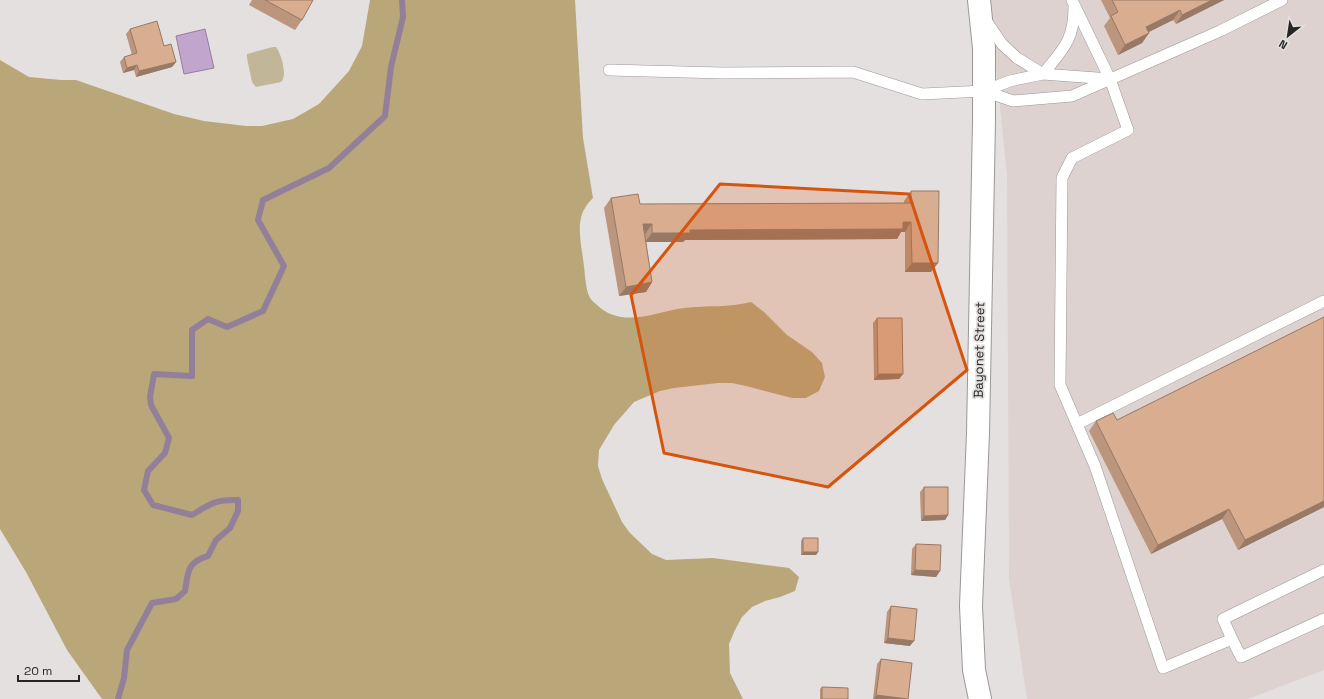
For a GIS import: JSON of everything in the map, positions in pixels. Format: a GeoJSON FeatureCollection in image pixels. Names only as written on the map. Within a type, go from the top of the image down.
{"type":"FeatureCollection","features":[{"type":"Feature","properties":{"kind":"street","name":"Bayonet Street"},"geometry":{"type":"LineString","coordinates":[[980,5],[984,48],[984,91],[978,425],[971,606],[974,670],[980,699]]}},
{"type":"Feature","properties":{"kind":"lane"},"geometry":{"type":"LineString","coordinates":[[984,91],[1013,101],[1072,96],[1220,31],[1282,0]]}},
{"type":"Feature","properties":{"kind":"lane"},"geometry":{"type":"LineString","coordinates":[[1073,2],[1110,79],[1128,130],[1072,158],[1062,178],[1060,384],[1095,466],[1163,668],[1232,639]]}},
{"type":"Feature","properties":{"kind":"lane"},"geometry":{"type":"LineString","coordinates":[[1043,74],[1063,50],[1071,34],[1074,21],[1073,2]]}},
{"type":"Feature","properties":{"kind":"lane"},"geometry":{"type":"LineString","coordinates":[[980,5],[1002,44],[1017,58],[1043,74]]}},
{"type":"Feature","properties":{"kind":"lane"},"geometry":{"type":"LineString","coordinates":[[609,70],[722,73],[853,72],[922,94],[984,91],[1010,81],[1043,74],[1110,79]]}},
{"type":"Feature","properties":{"kind":"lane"},"geometry":{"type":"LineString","coordinates":[[1077,424],[1324,301]]}},
{"type":"Feature","properties":{"kind":"lane"},"geometry":{"type":"LineString","coordinates":[[1324,570],[1223,619],[1241,657],[1324,620]]}},
{"type":"Feature","properties":{"kind":"highlighted area"},"geometry":{"type":"Polygon","coordinates":[[[720,184],[909,194],[967,370],[828,487],[664,453],[631,295],[720,184]]]}},
{"type":"Feature","properties":{"kind":"shaded area"},"geometry":{"type":"Polygon","coordinates":[[[370,0],[575,0],[583,138],[593,198],[582,214],[580,226],[580,240],[586,285],[590,298],[607,312],[628,318],[684,308],[734,305],[751,302],[764,312],[787,335],[812,352],[822,363],[825,377],[819,391],[806,398],[792,398],[732,383],[718,383],[660,391],[634,402],[614,425],[599,450],[598,466],[602,479],[622,522],[630,533],[652,554],[666,560],[713,558],[789,568],[799,577],[795,591],[752,607],[742,617],[735,630],[729,644],[730,673],[743,699],[102,699],[67,650],[26,572],[0,529],[0,60],[29,77],[76,80],[174,114],[204,121],[246,126],[262,126],[293,119],[319,104],[349,71],[362,46],[370,0]]]}},
{"type":"Feature","properties":{"kind":"shaded area"},"geometry":{"type":"Polygon","coordinates":[[[989,0],[1324,0],[1324,670],[1248,699],[1027,699],[1009,579],[1007,176],[989,0]]]}},
{"type":"Feature","properties":{"kind":"shaded area"},"geometry":{"type":"Polygon","coordinates":[[[205,29],[214,68],[184,74],[176,36],[205,29]]]}},
{"type":"Feature","properties":{"kind":"shaded area"},"geometry":{"type":"Polygon","coordinates":[[[276,47],[282,59],[284,70],[283,79],[281,82],[256,87],[252,82],[247,54],[276,47]]]}},
{"type":"Feature","properties":{"kind":"building"},"geometry":{"type":"Polygon","coordinates":[[[265,0],[313,0],[302,20],[265,0]]]}},
{"type":"Feature","properties":{"kind":"building"},"geometry":{"type":"Polygon","coordinates":[[[1112,0],[1212,0],[1182,15],[1180,10],[1146,27],[1149,33],[1125,45],[1111,16],[1118,12],[1112,0]]]}},
{"type":"Feature","properties":{"kind":"building"},"geometry":{"type":"Polygon","coordinates":[[[157,21],[164,46],[171,44],[176,62],[139,71],[137,65],[127,68],[124,57],[137,53],[130,29],[157,21]]]}},
{"type":"Feature","properties":{"kind":"building"},"geometry":{"type":"Polygon","coordinates":[[[911,191],[939,191],[938,263],[912,263],[911,222],[903,222],[903,229],[690,230],[690,233],[652,233],[652,224],[643,224],[652,282],[626,287],[611,198],[638,194],[640,204],[911,203],[911,191]]]}},
{"type":"Feature","properties":{"kind":"building"},"geometry":{"type":"Polygon","coordinates":[[[1324,317],[1324,501],[1245,540],[1229,509],[1158,545],[1096,421],[1113,413],[1117,420],[1324,317]]]}},
{"type":"Feature","properties":{"kind":"building"},"geometry":{"type":"Polygon","coordinates":[[[877,318],[902,318],[903,374],[878,374],[877,318]]]}},
{"type":"Feature","properties":{"kind":"building"},"geometry":{"type":"Polygon","coordinates":[[[924,487],[948,487],[948,515],[924,516],[924,487]]]}},
{"type":"Feature","properties":{"kind":"building"},"geometry":{"type":"Polygon","coordinates":[[[803,538],[818,538],[818,552],[803,552],[803,538]]]}},
{"type":"Feature","properties":{"kind":"building"},"geometry":{"type":"Polygon","coordinates":[[[916,544],[941,545],[940,571],[915,570],[916,544]]]}},
{"type":"Feature","properties":{"kind":"building"},"geometry":{"type":"Polygon","coordinates":[[[891,606],[917,609],[914,641],[888,638],[891,606]]]}},
{"type":"Feature","properties":{"kind":"building"},"geometry":{"type":"Polygon","coordinates":[[[881,659],[912,663],[908,699],[876,695],[881,659]]]}},
{"type":"Feature","properties":{"kind":"building"},"geometry":{"type":"Polygon","coordinates":[[[822,687],[848,688],[848,699],[822,699],[822,687]]]}},
{"type":"Feature","properties":{"kind":"waterway"},"geometry":{"type":"LineString","coordinates":[[118,699],[124,678],[127,650],[152,603],[176,599],[185,591],[188,573],[192,565],[201,558],[208,556],[216,540],[230,528],[238,511],[238,500],[219,501],[192,515],[153,505],[144,490],[148,471],[165,453],[169,438],[151,405],[150,397],[154,374],[192,376],[192,330],[208,319],[227,327],[263,311],[284,266],[258,220],[263,200],[329,168],[385,116],[391,67],[403,17],[402,0]]}}]}
